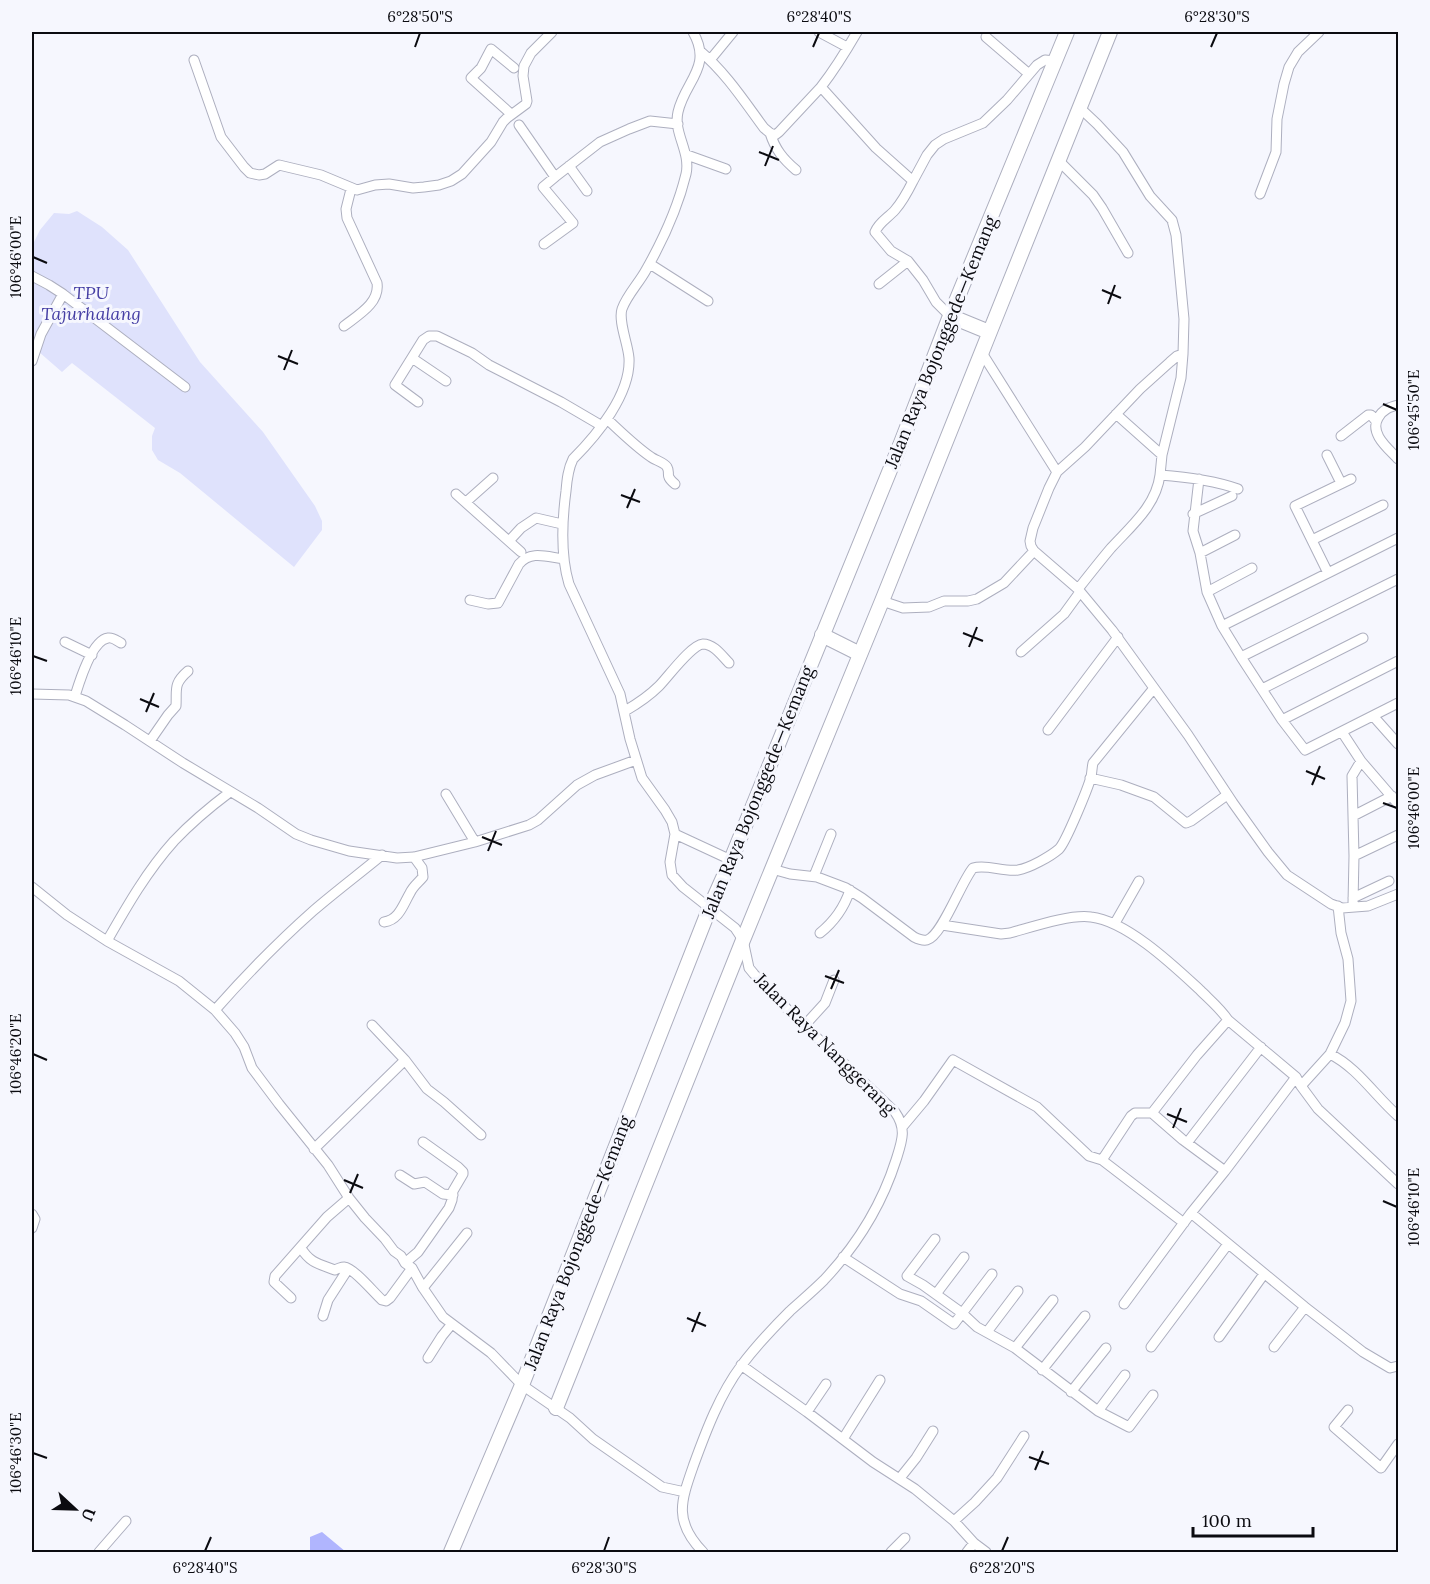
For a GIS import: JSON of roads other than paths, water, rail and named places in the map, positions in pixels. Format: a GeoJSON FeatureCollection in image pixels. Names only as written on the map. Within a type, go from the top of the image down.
{"type":"FeatureCollection","features":[{"type":"Feature","properties":{"kind":"highway","name":"Jalan Raya Bojonggede—Kemang"},"geometry":{"type":"LineString","coordinates":[[451,1552],[522,1384],[710,907],[1067,32]]}},
{"type":"Feature","properties":{"kind":"highway"},"geometry":{"type":"LineString","coordinates":[[556,1408],[1110,32]]}},
{"type":"Feature","properties":{"kind":"highway"},"geometry":{"type":"LineString","coordinates":[[950,316],[989,332]]}},
{"type":"Feature","properties":{"kind":"highway"},"geometry":{"type":"LineString","coordinates":[[822,635],[860,654]]}},
{"type":"Feature","properties":{"kind":"street"},"geometry":{"type":"LineString","coordinates":[[194,60],[221,137],[250,173],[265,174],[279,165],[321,175],[351,189],[362,190],[375,185],[390,184],[413,188],[439,185],[462,174],[491,142],[503,122],[525,105],[527,101],[523,75],[526,61],[552,32]]}},
{"type":"Feature","properties":{"kind":"street"},"geometry":{"type":"LineString","coordinates":[[693,32],[700,51],[700,63],[677,115],[687,155],[686,174],[666,231],[650,264],[622,309],[621,318],[628,348],[629,366],[623,387],[604,423],[570,465],[562,524],[564,559],[569,584],[620,694],[642,778],[665,810],[672,822],[675,834],[731,860]]}},
{"type":"Feature","properties":{"kind":"street"},"geometry":{"type":"LineString","coordinates":[[710,60],[733,32]]}},
{"type":"Feature","properties":{"kind":"street"},"geometry":{"type":"LineString","coordinates":[[819,32],[847,47]]}},
{"type":"Feature","properties":{"kind":"street"},"geometry":{"type":"LineString","coordinates":[[700,51],[727,78],[764,128],[775,135],[821,87],[839,64],[857,32]]}},
{"type":"Feature","properties":{"kind":"street"},"geometry":{"type":"LineString","coordinates":[[1260,194],[1276,152],[1277,119],[1289,67],[1298,52],[1319,32]]}},
{"type":"Feature","properties":{"kind":"street"},"geometry":{"type":"LineString","coordinates":[[986,37],[1029,74]]}},
{"type":"Feature","properties":{"kind":"street"},"geometry":{"type":"LineString","coordinates":[[511,114],[471,78],[481,68],[491,49],[514,68]]}},
{"type":"Feature","properties":{"kind":"street"},"geometry":{"type":"LineString","coordinates":[[950,316],[936,303],[908,261],[891,251],[875,232],[878,225],[898,205],[927,155],[935,146],[944,139],[983,123],[999,109],[1036,65],[1045,60],[1055,61]]}},
{"type":"Feature","properties":{"kind":"street"},"geometry":{"type":"LineString","coordinates":[[821,87],[876,148],[913,181]]}},
{"type":"Feature","properties":{"kind":"street"},"geometry":{"type":"LineString","coordinates":[[1021,652],[1064,614],[1079,590],[1144,512],[1158,488],[1162,455],[1181,378],[1184,319],[1179,253],[1172,220],[1150,196],[1123,152],[1080,108]]}},
{"type":"Feature","properties":{"kind":"street"},"geometry":{"type":"LineString","coordinates":[[544,244],[573,223],[543,187],[600,142],[650,121],[678,124]]}},
{"type":"Feature","properties":{"kind":"street"},"geometry":{"type":"LineString","coordinates":[[519,125],[555,177]]}},
{"type":"Feature","properties":{"kind":"street"},"geometry":{"type":"LineString","coordinates":[[770,133],[774,146],[796,170]]}},
{"type":"Feature","properties":{"kind":"street"},"geometry":{"type":"LineString","coordinates":[[687,155],[726,169]]}},
{"type":"Feature","properties":{"kind":"street"},"geometry":{"type":"LineString","coordinates":[[1058,160],[1093,195],[1128,253]]}},
{"type":"Feature","properties":{"kind":"street"},"geometry":{"type":"LineString","coordinates":[[569,166],[587,191]]}},
{"type":"Feature","properties":{"kind":"street"},"geometry":{"type":"LineString","coordinates":[[344,326],[370,305],[378,289],[348,218],[346,208],[351,189]]}},
{"type":"Feature","properties":{"kind":"street"},"geometry":{"type":"LineString","coordinates":[[879,284],[908,261]]}},
{"type":"Feature","properties":{"kind":"street"},"geometry":{"type":"LineString","coordinates":[[650,264],[708,301]]}},
{"type":"Feature","properties":{"kind":"street"},"geometry":{"type":"LineString","coordinates":[[32,276],[63,294],[185,387]]}},
{"type":"Feature","properties":{"kind":"street"},"geometry":{"type":"LineString","coordinates":[[32,361],[42,334],[63,294]]}},
{"type":"Feature","properties":{"kind":"street"},"geometry":{"type":"LineString","coordinates":[[418,402],[395,385],[423,340],[429,336],[437,336],[604,423],[653,459],[665,465],[668,468],[668,477],[675,484]]}},
{"type":"Feature","properties":{"kind":"street"},"geometry":{"type":"LineString","coordinates":[[982,353],[1058,472]]}},
{"type":"Feature","properties":{"kind":"street"},"geometry":{"type":"LineString","coordinates":[[1183,354],[1170,362],[1058,472],[1033,528],[1031,546],[1079,590],[1118,638],[1188,735],[1227,795],[1282,869],[1331,904],[1346,908],[1368,906],[1398,894]]}},
{"type":"Feature","properties":{"kind":"street"},"geometry":{"type":"LineString","coordinates":[[412,358],[446,381]]}},
{"type":"Feature","properties":{"kind":"street"},"geometry":{"type":"LineString","coordinates":[[1398,405],[1384,410],[1376,421],[1375,430],[1398,459]]}},
{"type":"Feature","properties":{"kind":"street"},"geometry":{"type":"LineString","coordinates":[[1116,414],[1162,455]]}},
{"type":"Feature","properties":{"kind":"street"},"geometry":{"type":"LineString","coordinates":[[1341,436],[1368,415],[1376,421]]}},
{"type":"Feature","properties":{"kind":"street"},"geometry":{"type":"LineString","coordinates":[[1327,455],[1341,483]]}},
{"type":"Feature","properties":{"kind":"street"},"geometry":{"type":"LineString","coordinates":[[1160,475],[1218,482],[1235,492],[1193,514]]}},
{"type":"Feature","properties":{"kind":"street"},"geometry":{"type":"LineString","coordinates":[[466,502],[493,477]]}},
{"type":"Feature","properties":{"kind":"street"},"geometry":{"type":"LineString","coordinates":[[1199,479],[1192,531],[1200,553],[1207,592],[1222,626],[1241,657],[1282,720],[1305,750],[1398,704]]}},
{"type":"Feature","properties":{"kind":"street"},"geometry":{"type":"LineString","coordinates":[[1328,573],[1295,506],[1351,479]]}},
{"type":"Feature","properties":{"kind":"street"},"geometry":{"type":"LineString","coordinates":[[456,494],[521,552]]}},
{"type":"Feature","properties":{"kind":"street"},"geometry":{"type":"LineString","coordinates":[[1312,540],[1383,505]]}},
{"type":"Feature","properties":{"kind":"street"},"geometry":{"type":"LineString","coordinates":[[509,541],[521,528],[536,518],[562,524]]}},
{"type":"Feature","properties":{"kind":"street"},"geometry":{"type":"LineString","coordinates":[[1200,553],[1235,536]]}},
{"type":"Feature","properties":{"kind":"street"},"geometry":{"type":"LineString","coordinates":[[1222,626],[1397,541]]}},
{"type":"Feature","properties":{"kind":"street"},"geometry":{"type":"LineString","coordinates":[[882,601],[903,608],[930,607],[944,601],[977,599],[1004,583],[1034,551]]}},
{"type":"Feature","properties":{"kind":"street"},"geometry":{"type":"LineString","coordinates":[[470,600],[488,604],[498,603],[519,564],[530,555],[564,559]]}},
{"type":"Feature","properties":{"kind":"street"},"geometry":{"type":"LineString","coordinates":[[1207,592],[1252,568]]}},
{"type":"Feature","properties":{"kind":"street"},"geometry":{"type":"LineString","coordinates":[[1241,657],[1398,579]]}},
{"type":"Feature","properties":{"kind":"street"},"geometry":{"type":"LineString","coordinates":[[75,696],[82,675],[98,645],[105,639],[111,638],[121,644]]}},
{"type":"Feature","properties":{"kind":"street"},"geometry":{"type":"LineString","coordinates":[[1048,730],[1118,638]]}},
{"type":"Feature","properties":{"kind":"street"},"geometry":{"type":"LineString","coordinates":[[1262,689],[1363,638]]}},
{"type":"Feature","properties":{"kind":"street"},"geometry":{"type":"LineString","coordinates":[[65,642],[92,655]]}},
{"type":"Feature","properties":{"kind":"street"},"geometry":{"type":"LineString","coordinates":[[625,711],[652,692],[699,645],[713,647],[729,663]]}},
{"type":"Feature","properties":{"kind":"street"},"geometry":{"type":"LineString","coordinates":[[1282,720],[1398,662]]}},
{"type":"Feature","properties":{"kind":"street"},"geometry":{"type":"LineString","coordinates":[[150,741],[176,706],[176,688],[182,676],[188,671]]}},
{"type":"Feature","properties":{"kind":"street"},"geometry":{"type":"LineString","coordinates":[[772,869],[834,882],[850,890],[914,937],[929,940],[942,925],[972,868],[1010,871],[1035,863],[1060,848],[1067,837],[1090,778],[1093,763],[1154,688]]}},
{"type":"Feature","properties":{"kind":"street"},"geometry":{"type":"LineString","coordinates":[[32,694],[75,696],[95,706],[296,834],[349,851],[397,858],[414,857],[475,842],[529,825],[538,820],[577,785],[595,775],[636,760]]}},
{"type":"Feature","properties":{"kind":"street"},"geometry":{"type":"LineString","coordinates":[[1374,717],[1397,740]]}},
{"type":"Feature","properties":{"kind":"street"},"geometry":{"type":"LineString","coordinates":[[1342,732],[1361,761],[1395,800],[1353,816]]}},
{"type":"Feature","properties":{"kind":"street"},"geometry":{"type":"LineString","coordinates":[[1361,761],[1352,776],[1353,901],[1389,881]]}},
{"type":"Feature","properties":{"kind":"street"},"geometry":{"type":"LineString","coordinates":[[1090,778],[1121,785],[1154,797],[1186,823],[1227,795]]}},
{"type":"Feature","properties":{"kind":"street"},"geometry":{"type":"LineString","coordinates":[[107,941],[137,891],[166,850],[201,815],[230,792]]}},
{"type":"Feature","properties":{"kind":"street"},"geometry":{"type":"LineString","coordinates":[[446,794],[475,842]]}},
{"type":"Feature","properties":{"kind":"street","name":"Jalan Raya Nanggerang"},"geometry":{"type":"LineString","coordinates":[[675,834],[670,862],[672,874],[683,887],[735,928],[743,940],[749,968],[754,974],[888,1105],[903,1126],[893,1170],[880,1200],[858,1236],[824,1281],[790,1311],[741,1365],[714,1414],[685,1492],[682,1510],[690,1536],[703,1552]]}},
{"type":"Feature","properties":{"kind":"street"},"geometry":{"type":"LineString","coordinates":[[814,876],[831,834]]}},
{"type":"Feature","properties":{"kind":"street"},"geometry":{"type":"LineString","coordinates":[[1354,856],[1398,835]]}},
{"type":"Feature","properties":{"kind":"street"},"geometry":{"type":"LineString","coordinates":[[214,1010],[259,961],[315,909],[382,855]]}},
{"type":"Feature","properties":{"kind":"street"},"geometry":{"type":"LineString","coordinates":[[384,922],[391,921],[400,911],[411,890],[423,877],[422,868],[414,857]]}},
{"type":"Feature","properties":{"kind":"street"},"geometry":{"type":"LineString","coordinates":[[1115,923],[1139,881]]}},
{"type":"Feature","properties":{"kind":"street"},"geometry":{"type":"LineString","coordinates":[[32,887],[67,915],[107,941],[179,981],[214,1010],[236,1033],[252,1068],[262,1082],[328,1165],[349,1198],[408,1265],[443,1317],[491,1353],[522,1384],[570,1418],[593,1439],[662,1487],[685,1492]]}},
{"type":"Feature","properties":{"kind":"street"},"geometry":{"type":"LineString","coordinates":[[820,933],[836,918],[850,890]]}},
{"type":"Feature","properties":{"kind":"street"},"geometry":{"type":"LineString","coordinates":[[1301,1086],[1330,1054],[1345,1023],[1351,1001],[1346,949],[1341,933],[1338,906]]}},
{"type":"Feature","properties":{"kind":"street"},"geometry":{"type":"LineString","coordinates":[[942,925],[1001,934],[1075,916],[1115,923],[1176,968],[1221,1010],[1228,1020],[1296,1077],[1318,1109],[1398,1184]]}},
{"type":"Feature","properties":{"kind":"street"},"geometry":{"type":"LineString","coordinates":[[805,1025],[825,1003],[834,980]]}},
{"type":"Feature","properties":{"kind":"street"},"geometry":{"type":"LineString","coordinates":[[1152,1113],[1197,1055],[1228,1020]]}},
{"type":"Feature","properties":{"kind":"street"},"geometry":{"type":"LineString","coordinates":[[372,1025],[405,1060],[427,1089],[481,1135]]}},
{"type":"Feature","properties":{"kind":"street"},"geometry":{"type":"LineString","coordinates":[[1187,1143],[1261,1047]]}},
{"type":"Feature","properties":{"kind":"street"},"geometry":{"type":"LineString","coordinates":[[1330,1054],[1349,1065],[1398,1116]]}},
{"type":"Feature","properties":{"kind":"street"},"geometry":{"type":"LineString","coordinates":[[314,1149],[405,1060]]}},
{"type":"Feature","properties":{"kind":"street"},"geometry":{"type":"LineString","coordinates":[[903,1126],[953,1060],[1037,1107],[1089,1156],[1102,1160],[1184,1222]]}},
{"type":"Feature","properties":{"kind":"street"},"geometry":{"type":"LineString","coordinates":[[1124,1304],[1296,1077]]}},
{"type":"Feature","properties":{"kind":"street"},"geometry":{"type":"LineString","coordinates":[[1102,1160],[1131,1116],[1135,1113],[1152,1113],[1225,1171]]}},
{"type":"Feature","properties":{"kind":"street"},"geometry":{"type":"LineString","coordinates":[[301,1248],[314,1262],[335,1270],[341,1267],[348,1269],[382,1300],[386,1301],[390,1298],[408,1265],[449,1208],[453,1191],[463,1172],[423,1142]]}},
{"type":"Feature","properties":{"kind":"street"},"geometry":{"type":"LineString","coordinates":[[400,1174],[414,1184],[425,1182],[443,1194],[453,1195]]}},
{"type":"Feature","properties":{"kind":"street"},"geometry":{"type":"LineString","coordinates":[[291,1298],[274,1282],[274,1279],[327,1217],[349,1198]]}},
{"type":"Feature","properties":{"kind":"street"},"geometry":{"type":"LineString","coordinates":[[1191,1213],[1363,1352],[1390,1368],[1398,1366]]}},
{"type":"Feature","properties":{"kind":"street"},"geometry":{"type":"LineString","coordinates":[[32,1214],[35,1219],[32,1228]]}},
{"type":"Feature","properties":{"kind":"street"},"geometry":{"type":"LineString","coordinates":[[423,1288],[468,1233]]}},
{"type":"Feature","properties":{"kind":"street"},"geometry":{"type":"LineString","coordinates":[[935,1239],[907,1276],[936,1294],[977,1327],[1015,1348],[1098,1411],[1129,1427],[1154,1395]]}},
{"type":"Feature","properties":{"kind":"street"},"geometry":{"type":"LineString","coordinates":[[1151,1347],[1228,1244]]}},
{"type":"Feature","properties":{"kind":"street"},"geometry":{"type":"LineString","coordinates":[[843,1257],[900,1294],[921,1301],[954,1324],[992,1274]]}},
{"type":"Feature","properties":{"kind":"street"},"geometry":{"type":"LineString","coordinates":[[936,1294],[964,1257]]}},
{"type":"Feature","properties":{"kind":"street"},"geometry":{"type":"LineString","coordinates":[[323,1316],[331,1294],[348,1269]]}},
{"type":"Feature","properties":{"kind":"street"},"geometry":{"type":"LineString","coordinates":[[1219,1337],[1264,1274]]}},
{"type":"Feature","properties":{"kind":"street"},"geometry":{"type":"LineString","coordinates":[[987,1332],[1018,1291]]}},
{"type":"Feature","properties":{"kind":"street"},"geometry":{"type":"LineString","coordinates":[[1015,1348],[1053,1300]]}},
{"type":"Feature","properties":{"kind":"street"},"geometry":{"type":"LineString","coordinates":[[1274,1347],[1305,1307]]}},
{"type":"Feature","properties":{"kind":"street"},"geometry":{"type":"LineString","coordinates":[[1042,1370],[1085,1316]]}},
{"type":"Feature","properties":{"kind":"street"},"geometry":{"type":"LineString","coordinates":[[428,1358],[451,1324]]}},
{"type":"Feature","properties":{"kind":"street"},"geometry":{"type":"LineString","coordinates":[[1071,1392],[1106,1348]]}},
{"type":"Feature","properties":{"kind":"street"},"geometry":{"type":"LineString","coordinates":[[741,1365],[873,1462],[900,1478],[954,1521],[974,1543],[987,1552]]}},
{"type":"Feature","properties":{"kind":"street"},"geometry":{"type":"LineString","coordinates":[[1098,1411],[1125,1375]]}},
{"type":"Feature","properties":{"kind":"street"},"geometry":{"type":"LineString","coordinates":[[843,1439],[880,1380]]}},
{"type":"Feature","properties":{"kind":"street"},"geometry":{"type":"LineString","coordinates":[[807,1412],[826,1384]]}},
{"type":"Feature","properties":{"kind":"street"},"geometry":{"type":"LineString","coordinates":[[1348,1410],[1334,1427],[1381,1468],[1398,1444]]}},
{"type":"Feature","properties":{"kind":"street"},"geometry":{"type":"LineString","coordinates":[[900,1478],[933,1431]]}},
{"type":"Feature","properties":{"kind":"street"},"geometry":{"type":"LineString","coordinates":[[954,1521],[997,1478],[1024,1436]]}},
{"type":"Feature","properties":{"kind":"street"},"geometry":{"type":"LineString","coordinates":[[99,1552],[126,1521]]}},
{"type":"Feature","properties":{"kind":"street"},"geometry":{"type":"LineString","coordinates":[[891,1552],[905,1538]]}},
{"type":"Feature","properties":{"kind":"street"},"geometry":{"type":"LineString","coordinates":[[967,1552],[974,1543]]}},
{"type":"Feature","properties":{"kind":"water"},"geometry":{"type":"Polygon","coordinates":[[[322,1532],[346,1552],[310,1552],[310,1537],[322,1532]]]}},
{"type":"Feature","properties":{"kind":"park label","name":"TPU Tajurhalang"},"geometry":{"type":"Point","coordinates":[91,303]}}]}
